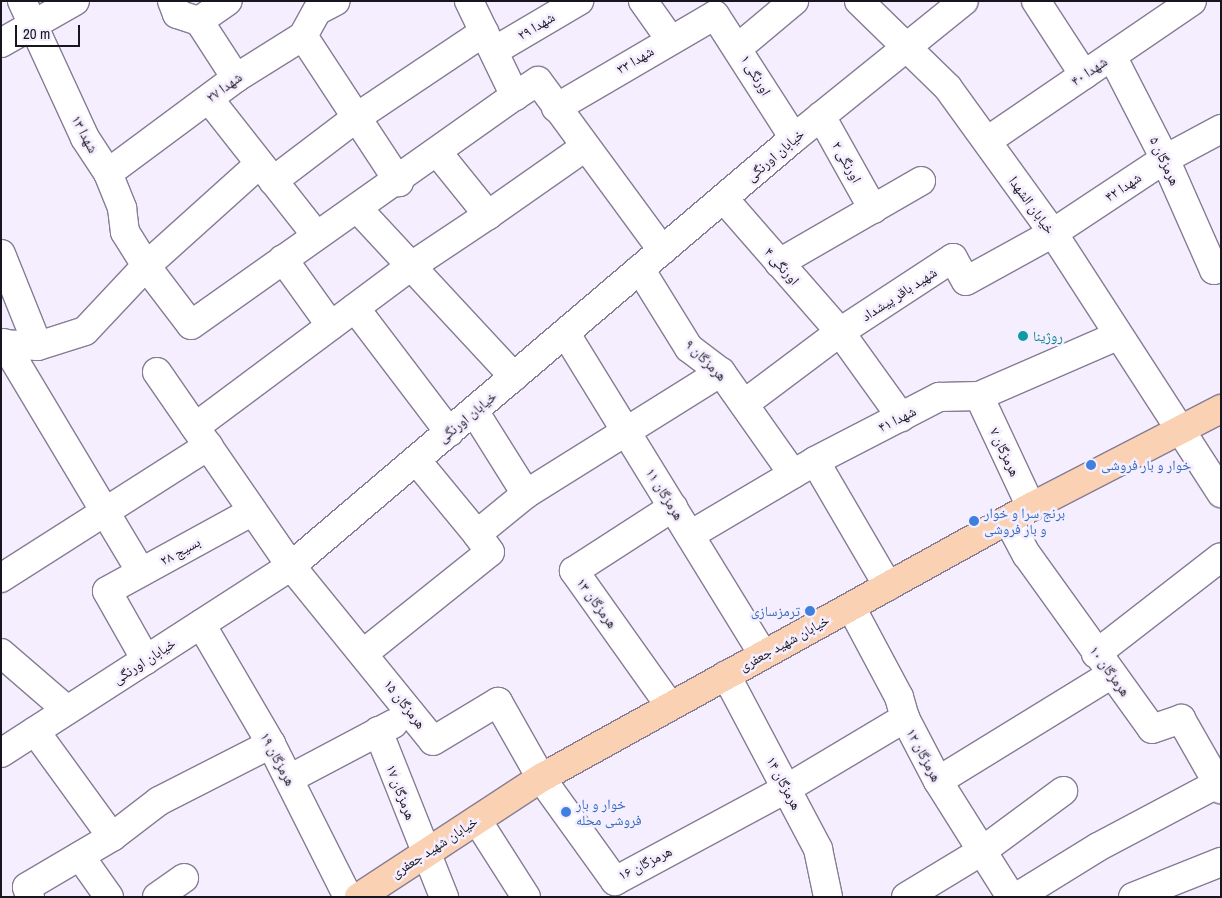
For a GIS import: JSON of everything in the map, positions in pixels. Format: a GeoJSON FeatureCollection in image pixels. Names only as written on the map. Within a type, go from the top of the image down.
{"type":"FeatureCollection","features":[{"type":"Feature","properties":{"kind":"main road","name":"خیابان شهید جعفری"},"geometry":{"type":"LineString","coordinates":[[359,897],[541,778],[1019,514],[1181,428],[1221,409]]}},
{"type":"Feature","properties":{"kind":"street","name":"شهدا ۱۳"},"geometry":{"type":"LineString","coordinates":[[22,1],[85,138],[108,173],[122,208],[125,232],[146,266],[191,324],[283,259]]}},
{"type":"Feature","properties":{"kind":"street"},"geometry":{"type":"LineString","coordinates":[[1,44],[75,1]]}},
{"type":"Feature","properties":{"kind":"street"},"geometry":{"type":"LineString","coordinates":[[172,1],[177,14],[199,21],[236,78]]}},
{"type":"Feature","properties":{"kind":"street"},"geometry":{"type":"LineString","coordinates":[[199,21],[228,1]]}},
{"type":"Feature","properties":{"kind":"street"},"geometry":{"type":"LineString","coordinates":[[469,1],[516,96]]}},
{"type":"Feature","properties":{"kind":"street","name":"شهدا ۲۹"},"geometry":{"type":"LineString","coordinates":[[38,346],[85,331],[146,266],[265,173],[357,117],[489,42],[579,1]]}},
{"type":"Feature","properties":{"kind":"street"},"geometry":{"type":"LineString","coordinates":[[644,1],[670,39]]}},
{"type":"Feature","properties":{"kind":"street"},"geometry":{"type":"LineString","coordinates":[[740,47],[794,1]]}},
{"type":"Feature","properties":{"kind":"street","name":"خیابان الشهدا"},"geometry":{"type":"LineString","coordinates":[[859,1],[948,88],[987,141],[1053,233],[1117,336],[1181,428],[1221,493]]}},
{"type":"Feature","properties":{"kind":"street","name":"خیابان اورنگی"},"geometry":{"type":"LineString","coordinates":[[1,753],[291,566],[566,334],[794,138],[905,46],[964,1]]}},
{"type":"Feature","properties":{"kind":"street"},"geometry":{"type":"LineString","coordinates":[[1036,1],[1084,75]]}},
{"type":"Feature","properties":{"kind":"street","name":"شهدا ۴۰"},"geometry":{"type":"LineString","coordinates":[[987,141],[1192,1]]}},
{"type":"Feature","properties":{"kind":"street","name":"شهدا ۲۷"},"geometry":{"type":"LineString","coordinates":[[108,173],[236,78],[303,36],[322,5]]}},
{"type":"Feature","properties":{"kind":"street","name":"شهدا ۳۳"},"geometry":{"type":"LineString","coordinates":[[556,108],[670,39],[715,15]]}},
{"type":"Feature","properties":{"kind":"street","name":"اورنگی ۱"},"geometry":{"type":"LineString","coordinates":[[715,15],[740,47],[794,138]]}},
{"type":"Feature","properties":{"kind":"street"},"geometry":{"type":"LineString","coordinates":[[303,36],[399,182]]}},
{"type":"Feature","properties":{"kind":"street","name":"هرمزگان ۵"},"geometry":{"type":"LineString","coordinates":[[1112,56],[1165,159],[1217,268]]}},
{"type":"Feature","properties":{"kind":"street"},"geometry":{"type":"LineString","coordinates":[[331,326],[283,259],[316,235],[399,182],[538,81],[584,147],[662,250]]}},
{"type":"Feature","properties":{"kind":"street"},"geometry":{"type":"LineString","coordinates":[[209,98],[265,173],[316,235]]}},
{"type":"Feature","properties":{"kind":"street","name":"اورنگی ۲"},"geometry":{"type":"LineString","coordinates":[[821,116],[873,209]]}},
{"type":"Feature","properties":{"kind":"street","name":"شهدا ۴۲"},"geometry":{"type":"LineString","coordinates":[[1053,233],[1165,159],[1221,129]]}},
{"type":"Feature","properties":{"kind":"street"},"geometry":{"type":"LineString","coordinates":[[1,578],[105,512],[202,437],[331,326],[410,267],[584,147]]}},
{"type":"Feature","properties":{"kind":"street"},"geometry":{"type":"LineString","coordinates":[[438,153],[488,215]]}},
{"type":"Feature","properties":{"kind":"street"},"geometry":{"type":"LineString","coordinates":[[779,263],[921,181]]}},
{"type":"Feature","properties":{"kind":"street","name":"اورنگی ۴"},"geometry":{"type":"LineString","coordinates":[[724,199],[840,332],[901,417]]}},
{"type":"Feature","properties":{"kind":"street"},"geometry":{"type":"LineString","coordinates":[[358,209],[514,377]]}},
{"type":"Feature","properties":{"kind":"street","name":"شهید باقر پیشداد"},"geometry":{"type":"LineString","coordinates":[[744,404],[840,332],[953,258],[966,281],[1053,233]]}},
{"type":"Feature","properties":{"kind":"street"},"geometry":{"type":"LineString","coordinates":[[2,257],[38,346],[3,343]]}},
{"type":"Feature","properties":{"kind":"street","name":"هرمزگان ۹"},"geometry":{"type":"LineString","coordinates":[[640,269],[689,348],[721,372],[744,404],[804,467],[888,586]]}},
{"type":"Feature","properties":{"kind":"street"},"geometry":{"type":"LineString","coordinates":[[355,308],[449,432]]}},
{"type":"Feature","properties":{"kind":"street","name":"هرمزگان ۱۱"},"geometry":{"type":"LineString","coordinates":[[566,334],[763,654]]}},
{"type":"Feature","properties":{"kind":"street","name":"شهدا ۴۱"},"geometry":{"type":"LineString","coordinates":[[690,535],[804,467],[939,397],[979,396],[1117,336]]}},
{"type":"Feature","properties":{"kind":"street"},"geometry":{"type":"LineString","coordinates":[[3,343],[141,572]]}},
{"type":"Feature","properties":{"kind":"street","name":"هرمزگان ۱۵"},"geometry":{"type":"LineString","coordinates":[[157,372],[291,566],[415,715],[433,740],[498,702],[541,778]]}},
{"type":"Feature","properties":{"kind":"street"},"geometry":{"type":"LineString","coordinates":[[477,534],[526,494],[721,372]]}},
{"type":"Feature","properties":{"kind":"street","name":"هرمزگان ۷"},"geometry":{"type":"LineString","coordinates":[[979,396],[1019,514]]}},
{"type":"Feature","properties":{"kind":"street"},"geometry":{"type":"LineString","coordinates":[[474,411],[526,494]]}},
{"type":"Feature","properties":{"kind":"street"},"geometry":{"type":"LineString","coordinates":[[364,653],[490,552],[416,460]]}},
{"type":"Feature","properties":{"kind":"street","name":"هرمزگان ۱۳"},"geometry":{"type":"LineString","coordinates":[[670,706],[574,572],[672,507]]}},
{"type":"Feature","properties":{"kind":"street","name":"بسیج ۲۸"},"geometry":{"type":"LineString","coordinates":[[146,660],[107,591],[253,511]]}},
{"type":"Feature","properties":{"kind":"street","name":"هرمزگان ۱۰"},"geometry":{"type":"LineString","coordinates":[[1019,514],[1027,555],[1152,729],[1181,720],[1220,785]]}},
{"type":"Feature","properties":{"kind":"street"},"geometry":{"type":"LineString","coordinates":[[938,781],[1104,664],[1221,557]]}},
{"type":"Feature","properties":{"kind":"street","name":"هرمزگان ۱۲"},"geometry":{"type":"LineString","coordinates":[[851,606],[899,697],[905,718],[938,781],[1011,897]]}},
{"type":"Feature","properties":{"kind":"street","name":"هرمزگان ۱۹"},"geometry":{"type":"LineString","coordinates":[[201,624],[271,744],[348,897]]}},
{"type":"Feature","properties":{"kind":"street"},"geometry":{"type":"LineString","coordinates":[[1,652],[67,710]]}},
{"type":"Feature","properties":{"kind":"street","name":"هرمزگان ۱۴"},"geometry":{"type":"LineString","coordinates":[[726,675],[818,849],[828,897]]}},
{"type":"Feature","properties":{"kind":"street"},"geometry":{"type":"LineString","coordinates":[[288,779],[378,731],[415,715]]}},
{"type":"Feature","properties":{"kind":"street"},"geometry":{"type":"LineString","coordinates":[[786,788],[905,718]]}},
{"type":"Feature","properties":{"kind":"street"},"geometry":{"type":"LineString","coordinates":[[35,731],[112,837]]}},
{"type":"Feature","properties":{"kind":"street","name":"هرمزگان ۱۷"},"geometry":{"type":"LineString","coordinates":[[378,731],[424,853],[444,897]]}},
{"type":"Feature","properties":{"kind":"street"},"geometry":{"type":"LineString","coordinates":[[30,897],[26,887],[112,837],[159,801],[271,744]]}},
{"type":"Feature","properties":{"kind":"street","name":"هرمزگان ۱۶"},"geometry":{"type":"LineString","coordinates":[[541,778],[615,881],[786,788]]}},
{"type":"Feature","properties":{"kind":"street"},"geometry":{"type":"LineString","coordinates":[[1017,897],[1098,847],[1220,785]]}},
{"type":"Feature","properties":{"kind":"street"},"geometry":{"type":"LineString","coordinates":[[906,897],[982,851],[1063,791]]}},
{"type":"Feature","properties":{"kind":"street"},"geometry":{"type":"LineString","coordinates":[[476,820],[526,897]]}},
{"type":"Feature","properties":{"kind":"street"},"geometry":{"type":"LineString","coordinates":[[80,856],[108,897]]}},
{"type":"Feature","properties":{"kind":"street"},"geometry":{"type":"LineString","coordinates":[[1132,897],[1221,862]]}},
{"type":"Feature","properties":{"kind":"street"},"geometry":{"type":"LineString","coordinates":[[158,897],[184,878]]}},
{"type":"Feature","properties":{"kind":"place","name":"روژینا"},"geometry":{"type":"Point","coordinates":[1023,336]}},
{"type":"Feature","properties":{"kind":"place","name":"خوار و بار فروشی"},"geometry":{"type":"Point","coordinates":[1091,465]}},
{"type":"Feature","properties":{"kind":"place","name":"برنج سرا و خوار و بار فروشی"},"geometry":{"type":"Point","coordinates":[974,521]}},
{"type":"Feature","properties":{"kind":"place","name":"ترمزسازی"},"geometry":{"type":"Point","coordinates":[810,611]}},
{"type":"Feature","properties":{"kind":"place","name":"خوار و بار فروشی محله"},"geometry":{"type":"Point","coordinates":[566,812]}}]}
